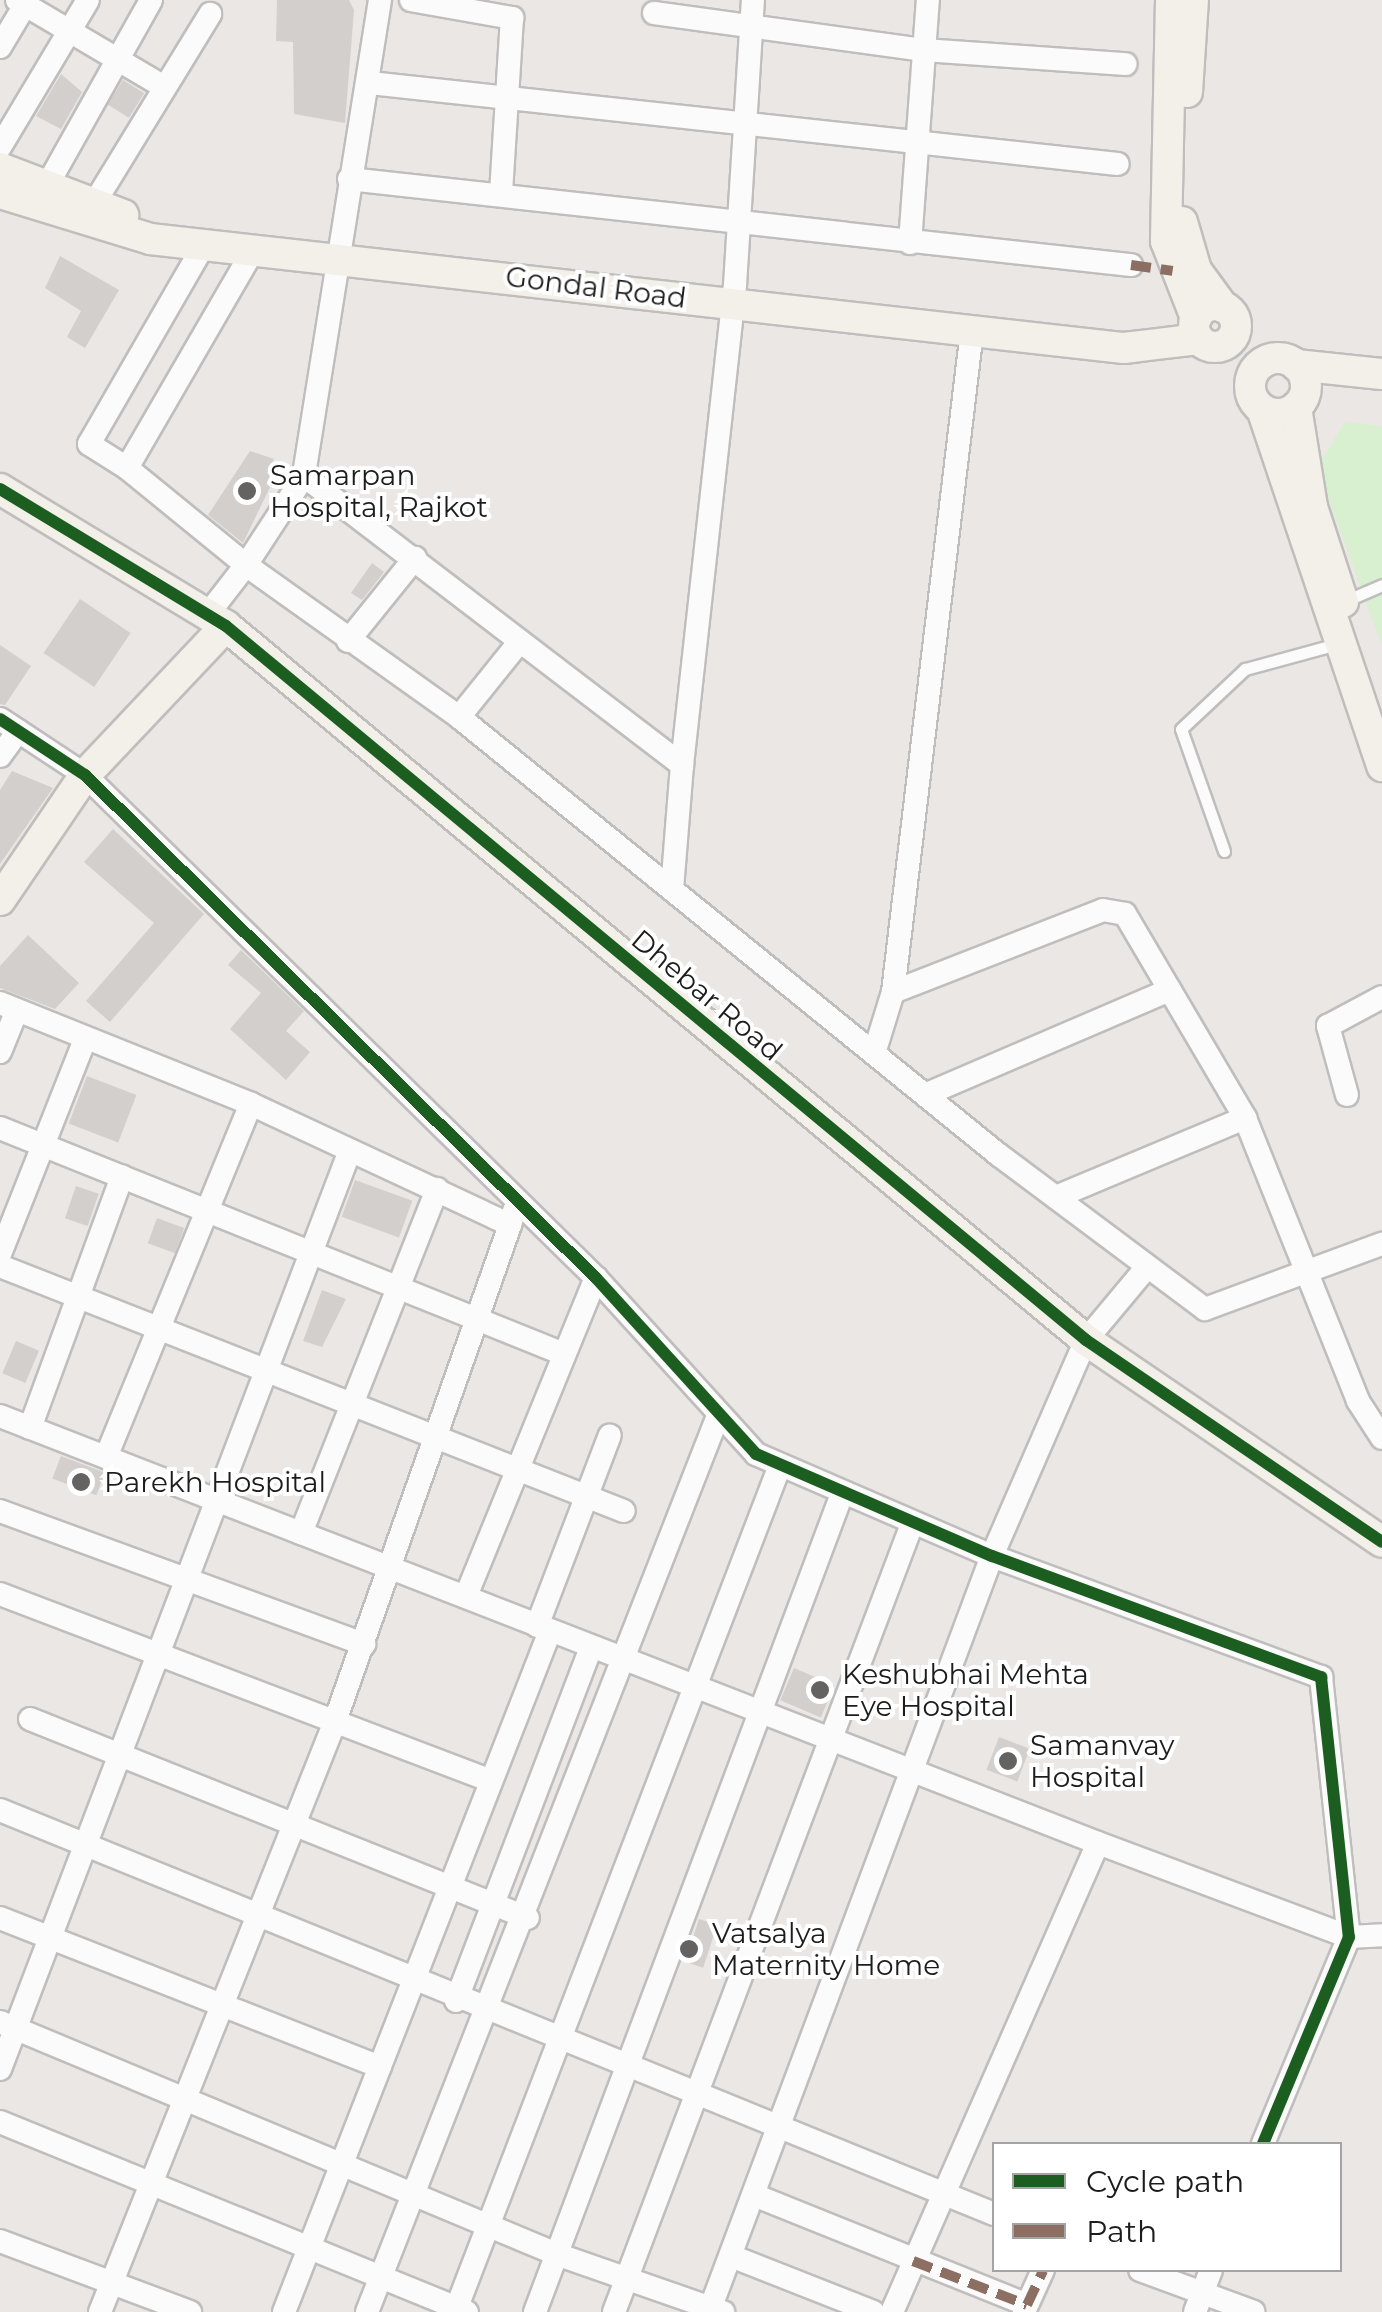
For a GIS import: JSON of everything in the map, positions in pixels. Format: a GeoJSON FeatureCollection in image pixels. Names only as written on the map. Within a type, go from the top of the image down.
{"type":"FeatureCollection","features":[{"type":"Feature","properties":{"kind":"main road"},"geometry":{"type":"LineString","coordinates":[[1171,0],[1166,242],[1211,328],[1256,397],[1337,644],[1382,766]]}},
{"type":"Feature","properties":{"kind":"main road"},"geometry":{"type":"LineString","coordinates":[[1193,0],[1180,206],[1184,241],[1211,328],[1283,362],[1382,375]]}},
{"type":"Feature","properties":{"kind":"main road","name":"Gondal Road"},"geometry":{"type":"LineString","coordinates":[[0,168],[40,198]]}},
{"type":"Feature","properties":{"kind":"main road","name":"Gondal Road"},"geometry":{"type":"LineString","coordinates":[[0,193],[40,198],[87,215],[205,243],[255,247],[338,245]]}},
{"type":"Feature","properties":{"kind":"main road","name":"Gondal Road"},"geometry":{"type":"LineString","coordinates":[[87,215],[734,294],[972,330],[1140,348],[1211,328]]}},
{"type":"Feature","properties":{"kind":"main road","name":"Gondal Road"},"geometry":{"type":"LineString","coordinates":[[734,294],[1114,329],[1211,328]]}},
{"type":"Feature","properties":{"kind":"main road"},"geometry":{"type":"LineString","coordinates":[[1256,397],[1283,362]]}},
{"type":"Feature","properties":{"kind":"main road"},"geometry":{"type":"LineString","coordinates":[[1283,362],[1299,403],[1308,490],[1382,708]]}},
{"type":"Feature","properties":{"kind":"main road"},"geometry":{"type":"LineString","coordinates":[[1256,397],[1299,403],[1382,375]]}},
{"type":"Feature","properties":{"kind":"main road","name":"Dhebar Road"},"geometry":{"type":"LineString","coordinates":[[0,489],[217,620],[1086,1340],[1382,1542]]}},
{"type":"Feature","properties":{"kind":"main road"},"geometry":{"type":"LineString","coordinates":[[0,900],[85,775],[217,620]]}},
{"type":"Feature","properties":{"kind":"street"},"geometry":{"type":"LineString","coordinates":[[0,147],[88,0]]}},
{"type":"Feature","properties":{"kind":"street"},"geometry":{"type":"LineString","coordinates":[[40,198],[150,0]]}},
{"type":"Feature","properties":{"kind":"street"},"geometry":{"type":"LineString","coordinates":[[217,620],[246,565],[304,476],[338,245],[370,83],[380,0]]}},
{"type":"Feature","properties":{"kind":"street"},"geometry":{"type":"LineString","coordinates":[[411,0],[512,9],[501,192]]}},
{"type":"Feature","properties":{"kind":"street"},"geometry":{"type":"LineString","coordinates":[[672,890],[734,294],[733,214],[747,119],[753,0]]}},
{"type":"Feature","properties":{"kind":"street"},"geometry":{"type":"LineString","coordinates":[[910,242],[928,0]]}},
{"type":"Feature","properties":{"kind":"street"},"geometry":{"type":"LineString","coordinates":[[0,47],[24,2],[164,88]]}},
{"type":"Feature","properties":{"kind":"street"},"geometry":{"type":"LineString","coordinates":[[654,13],[924,50],[1126,64]]}},
{"type":"Feature","properties":{"kind":"street"},"geometry":{"type":"LineString","coordinates":[[87,215],[210,14]]}},
{"type":"Feature","properties":{"kind":"street"},"geometry":{"type":"LineString","coordinates":[[370,83],[507,101],[747,119],[917,144],[1118,164]]}},
{"type":"Feature","properties":{"kind":"street"},"geometry":{"type":"LineString","coordinates":[[350,179],[733,214],[910,242],[1131,265]]}},
{"type":"Feature","properties":{"kind":"street"},"geometry":{"type":"LineString","coordinates":[[205,243],[88,444],[126,468],[348,642],[459,717],[1147,1267],[1216,1309],[1382,1244]]}},
{"type":"Feature","properties":{"kind":"street"},"geometry":{"type":"LineString","coordinates":[[126,468],[255,247]]}},
{"type":"Feature","properties":{"kind":"street"},"geometry":{"type":"LineString","coordinates":[[876,1047],[893,992],[972,330]]}},
{"type":"Feature","properties":{"kind":"street"},"geometry":{"type":"LineString","coordinates":[[304,476],[682,765]]}},
{"type":"Feature","properties":{"kind":"street"},"geometry":{"type":"LineString","coordinates":[[348,642],[414,558]]}},
{"type":"Feature","properties":{"kind":"street"},"geometry":{"type":"LineString","coordinates":[[459,717],[520,642]]}},
{"type":"Feature","properties":{"kind":"street"},"geometry":{"type":"LineString","coordinates":[[0,756],[9,725],[85,775],[513,1215],[596,1278],[718,1416],[779,1468],[992,1556],[1321,1678],[1349,1937],[1264,2142]]}},
{"type":"Feature","properties":{"kind":"street"},"geometry":{"type":"LineString","coordinates":[[893,992],[1114,910],[1170,990],[1246,1118],[1305,1274],[1382,1438]]}},
{"type":"Feature","properties":{"kind":"street"},"geometry":{"type":"LineString","coordinates":[[928,1094],[1170,990]]}},
{"type":"Feature","properties":{"kind":"street"},"geometry":{"type":"LineString","coordinates":[[1347,1095],[1328,1026],[1382,998]]}},
{"type":"Feature","properties":{"kind":"street"},"geometry":{"type":"LineString","coordinates":[[0,1052],[8,1006],[251,1104],[349,1153],[513,1215]]}},
{"type":"Feature","properties":{"kind":"street"},"geometry":{"type":"LineString","coordinates":[[0,1254],[86,1038]]}},
{"type":"Feature","properties":{"kind":"street"},"geometry":{"type":"LineString","coordinates":[[106,1457],[251,1104]]}},
{"type":"Feature","properties":{"kind":"street"},"geometry":{"type":"LineString","coordinates":[[1056,1197],[1246,1118]]}},
{"type":"Feature","properties":{"kind":"street"},"geometry":{"type":"LineString","coordinates":[[0,1128],[564,1354]]}},
{"type":"Feature","properties":{"kind":"street"},"geometry":{"type":"LineString","coordinates":[[0,2069],[8,2025],[50,1939],[222,1502],[349,1153]]}},
{"type":"Feature","properties":{"kind":"street"},"geometry":{"type":"LineString","coordinates":[[30,1428],[74,1296],[122,1176]]}},
{"type":"Feature","properties":{"kind":"street"},"geometry":{"type":"LineString","coordinates":[[301,1533],[437,1189]]}},
{"type":"Feature","properties":{"kind":"street"},"geometry":{"type":"LineString","coordinates":[[100,2312],[334,1724],[481,1320],[513,1215]]}},
{"type":"Feature","properties":{"kind":"street"},"geometry":{"type":"LineString","coordinates":[[0,1266],[350,1408],[624,1511]]}},
{"type":"Feature","properties":{"kind":"street"},"geometry":{"type":"LineString","coordinates":[[8,2025],[559,2255],[714,2310],[730,2256],[907,1770],[992,1556],[1086,1340],[1147,1267]]}},
{"type":"Feature","properties":{"kind":"street"},"geometry":{"type":"LineString","coordinates":[[466,1596],[596,1278]]}},
{"type":"Feature","properties":{"kind":"street"},"geometry":{"type":"LineString","coordinates":[[0,1416],[1098,1843],[1349,1937],[1382,1936]]}},
{"type":"Feature","properties":{"kind":"street"},"geometry":{"type":"LineString","coordinates":[[368,2312],[492,2014],[623,1658],[718,1416]]}},
{"type":"Feature","properties":{"kind":"street"},"geometry":{"type":"LineString","coordinates":[[284,2312],[450,1888],[610,1435]]}},
{"type":"Feature","properties":{"kind":"street"},"geometry":{"type":"LineString","coordinates":[[0,2122],[459,2311],[779,1468]]}},
{"type":"Feature","properties":{"kind":"street"},"geometry":{"type":"LineString","coordinates":[[535,2312],[842,1494]]}},
{"type":"Feature","properties":{"kind":"street"},"geometry":{"type":"LineString","coordinates":[[0,1511],[188,1583],[364,1644]]}},
{"type":"Feature","properties":{"kind":"street"},"geometry":{"type":"LineString","coordinates":[[614,2312],[699,2096],[912,1524]]}},
{"type":"Feature","properties":{"kind":"street"},"geometry":{"type":"LineString","coordinates":[[0,1594],[489,1780]]}},
{"type":"Feature","properties":{"kind":"street"},"geometry":{"type":"LineString","coordinates":[[456,2001],[496,1906],[590,1646]]}},
{"type":"Feature","properties":{"kind":"street"},"geometry":{"type":"LineString","coordinates":[[30,1719],[120,1762],[528,1918]]}},
{"type":"Feature","properties":{"kind":"street"},"geometry":{"type":"LineString","coordinates":[[0,1810],[88,1841],[456,2001],[992,2213]]}},
{"type":"Feature","properties":{"kind":"street"},"geometry":{"type":"LineString","coordinates":[[892,2312],[1098,1843]]}},
{"type":"Feature","properties":{"kind":"street"},"geometry":{"type":"LineString","coordinates":[[0,1918],[380,2067]]}},
{"type":"Feature","properties":{"kind":"street"},"geometry":{"type":"LineString","coordinates":[[754,2195],[1026,2309],[1042,2272]]}},
{"type":"Feature","properties":{"kind":"street"},"geometry":{"type":"LineString","coordinates":[[0,2241],[190,2312]]}},
{"type":"Feature","properties":{"kind":"street"},"geometry":{"type":"LineString","coordinates":[[730,2256],[873,2312]]}},
{"type":"Feature","properties":{"kind":"street"},"geometry":{"type":"LineString","coordinates":[[1144,2272],[1198,2302],[1254,2312]]}},
{"type":"Feature","properties":{"kind":"street"},"geometry":{"type":"LineString","coordinates":[[1198,2302],[1211,2272]]}},
{"type":"Feature","properties":{"kind":"lane"},"geometry":{"type":"LineString","coordinates":[[1343,602],[1382,585]]}},
{"type":"Feature","properties":{"kind":"lane"},"geometry":{"type":"LineString","coordinates":[[1224,850],[1181,729],[1244,669],[1337,644]]}},
{"type":"Feature","properties":{"kind":"green space"},"geometry":{"type":"Polygon","coordinates":[[[1345,422],[1382,426],[1382,646],[1317,467],[1345,422]]]}},
{"type":"Feature","properties":{"kind":"building"},"geometry":{"type":"Polygon","coordinates":[[[277,0],[349,0],[354,10],[345,123],[294,114],[293,42],[276,41],[277,0]]]}},
{"type":"Feature","properties":{"kind":"building"},"geometry":{"type":"Polygon","coordinates":[[[61,74],[82,92],[61,129],[36,116],[61,74]]]}},
{"type":"Feature","properties":{"kind":"building"},"geometry":{"type":"Polygon","coordinates":[[[123,80],[144,93],[129,118],[108,105],[123,80]]]}},
{"type":"Feature","properties":{"kind":"building"},"geometry":{"type":"Polygon","coordinates":[[[60,256],[119,290],[85,348],[67,337],[81,311],[45,288],[60,256]]]}},
{"type":"Feature","properties":{"kind":"building"},"geometry":{"type":"Polygon","coordinates":[[[250,451],[274,459],[267,473],[275,477],[243,543],[208,515],[250,451]]]}},
{"type":"Feature","properties":{"kind":"building"},"geometry":{"type":"Polygon","coordinates":[[[372,563],[384,572],[362,600],[351,593],[372,563]]]}},
{"type":"Feature","properties":{"kind":"building"},"geometry":{"type":"Polygon","coordinates":[[[80,599],[131,633],[94,687],[44,653],[80,599]]]}},
{"type":"Feature","properties":{"kind":"building"},"geometry":{"type":"Polygon","coordinates":[[[0,645],[31,666],[5,705],[0,704],[0,645]]]}},
{"type":"Feature","properties":{"kind":"building"},"geometry":{"type":"Polygon","coordinates":[[[12,771],[53,788],[0,864],[0,790],[12,771]]]}},
{"type":"Feature","properties":{"kind":"building"},"geometry":{"type":"Polygon","coordinates":[[[113,829],[204,914],[110,1022],[86,1001],[154,923],[84,862],[113,829]]]}},
{"type":"Feature","properties":{"kind":"building"},"geometry":{"type":"Polygon","coordinates":[[[28,935],[79,983],[55,1009],[0,988],[0,966],[28,935]]]}},
{"type":"Feature","properties":{"kind":"building"},"geometry":{"type":"Polygon","coordinates":[[[241,950],[304,1011],[286,1031],[310,1052],[286,1080],[230,1029],[261,993],[228,965],[241,950]]]}},
{"type":"Feature","properties":{"kind":"building"},"geometry":{"type":"Polygon","coordinates":[[[87,1076],[136,1095],[118,1143],[69,1124],[87,1076]]]}},
{"type":"Feature","properties":{"kind":"building"},"geometry":{"type":"Polygon","coordinates":[[[355,1180],[412,1201],[399,1238],[342,1217],[355,1180]]]}},
{"type":"Feature","properties":{"kind":"building"},"geometry":{"type":"Polygon","coordinates":[[[76,1186],[99,1194],[88,1226],[65,1218],[76,1186]]]}},
{"type":"Feature","properties":{"kind":"building"},"geometry":{"type":"Polygon","coordinates":[[[157,1218],[184,1228],[175,1253],[148,1243],[157,1218]]]}},
{"type":"Feature","properties":{"kind":"building"},"geometry":{"type":"Polygon","coordinates":[[[322,1290],[346,1299],[322,1347],[303,1341],[322,1290]]]}},
{"type":"Feature","properties":{"kind":"building"},"geometry":{"type":"Polygon","coordinates":[[[16,1341],[39,1351],[25,1383],[2,1373],[16,1341]]]}},
{"type":"Feature","properties":{"kind":"building"},"geometry":{"type":"Polygon","coordinates":[[[61,1456],[105,1473],[96,1495],[52,1478],[61,1456]]]}},
{"type":"Feature","properties":{"kind":"building"},"geometry":{"type":"Polygon","coordinates":[[[794,1668],[835,1685],[821,1717],[780,1700],[794,1668]]]}},
{"type":"Feature","properties":{"kind":"building"},"geometry":{"type":"Polygon","coordinates":[[[999,1737],[1030,1749],[1017,1782],[986,1770],[999,1737]]]}},
{"type":"Feature","properties":{"kind":"building"},"geometry":{"type":"Polygon","coordinates":[[[699,1919],[717,1925],[703,1968],[685,1962],[699,1919]]]}},
{"type":"Feature","properties":{"kind":"marked path"},"geometry":{"type":"LineString","coordinates":[[1131,265],[1173,271]]}},
{"type":"Feature","properties":{"kind":"marked path"},"geometry":{"type":"LineString","coordinates":[[913,2261],[1027,2305],[1042,2272]]}},
{"type":"Feature","properties":{"kind":"cycle path"},"geometry":{"type":"LineString","coordinates":[[0,489],[226,626],[1086,1340],[1382,1542]]}},
{"type":"Feature","properties":{"kind":"cycle path"},"geometry":{"type":"LineString","coordinates":[[0,719],[85,775],[596,1278],[756,1454],[992,1556],[1321,1677],[1349,1937],[1264,2142]]}},
{"type":"Feature","properties":{"kind":"place","name":"Samarpan Hospital, Rajkot"},"geometry":{"type":"Point","coordinates":[247,491]}},
{"type":"Feature","properties":{"kind":"place","name":"Parekh Hospital"},"geometry":{"type":"Point","coordinates":[81,1482]}},
{"type":"Feature","properties":{"kind":"place","name":"Keshubhai Mehta Eye Hospital"},"geometry":{"type":"Point","coordinates":[820,1690]}},
{"type":"Feature","properties":{"kind":"place","name":"Samanvay Hospital"},"geometry":{"type":"Point","coordinates":[1008,1761]}},
{"type":"Feature","properties":{"kind":"place","name":"Vatsalya Maternity Home"},"geometry":{"type":"Point","coordinates":[689,1949]}}]}
